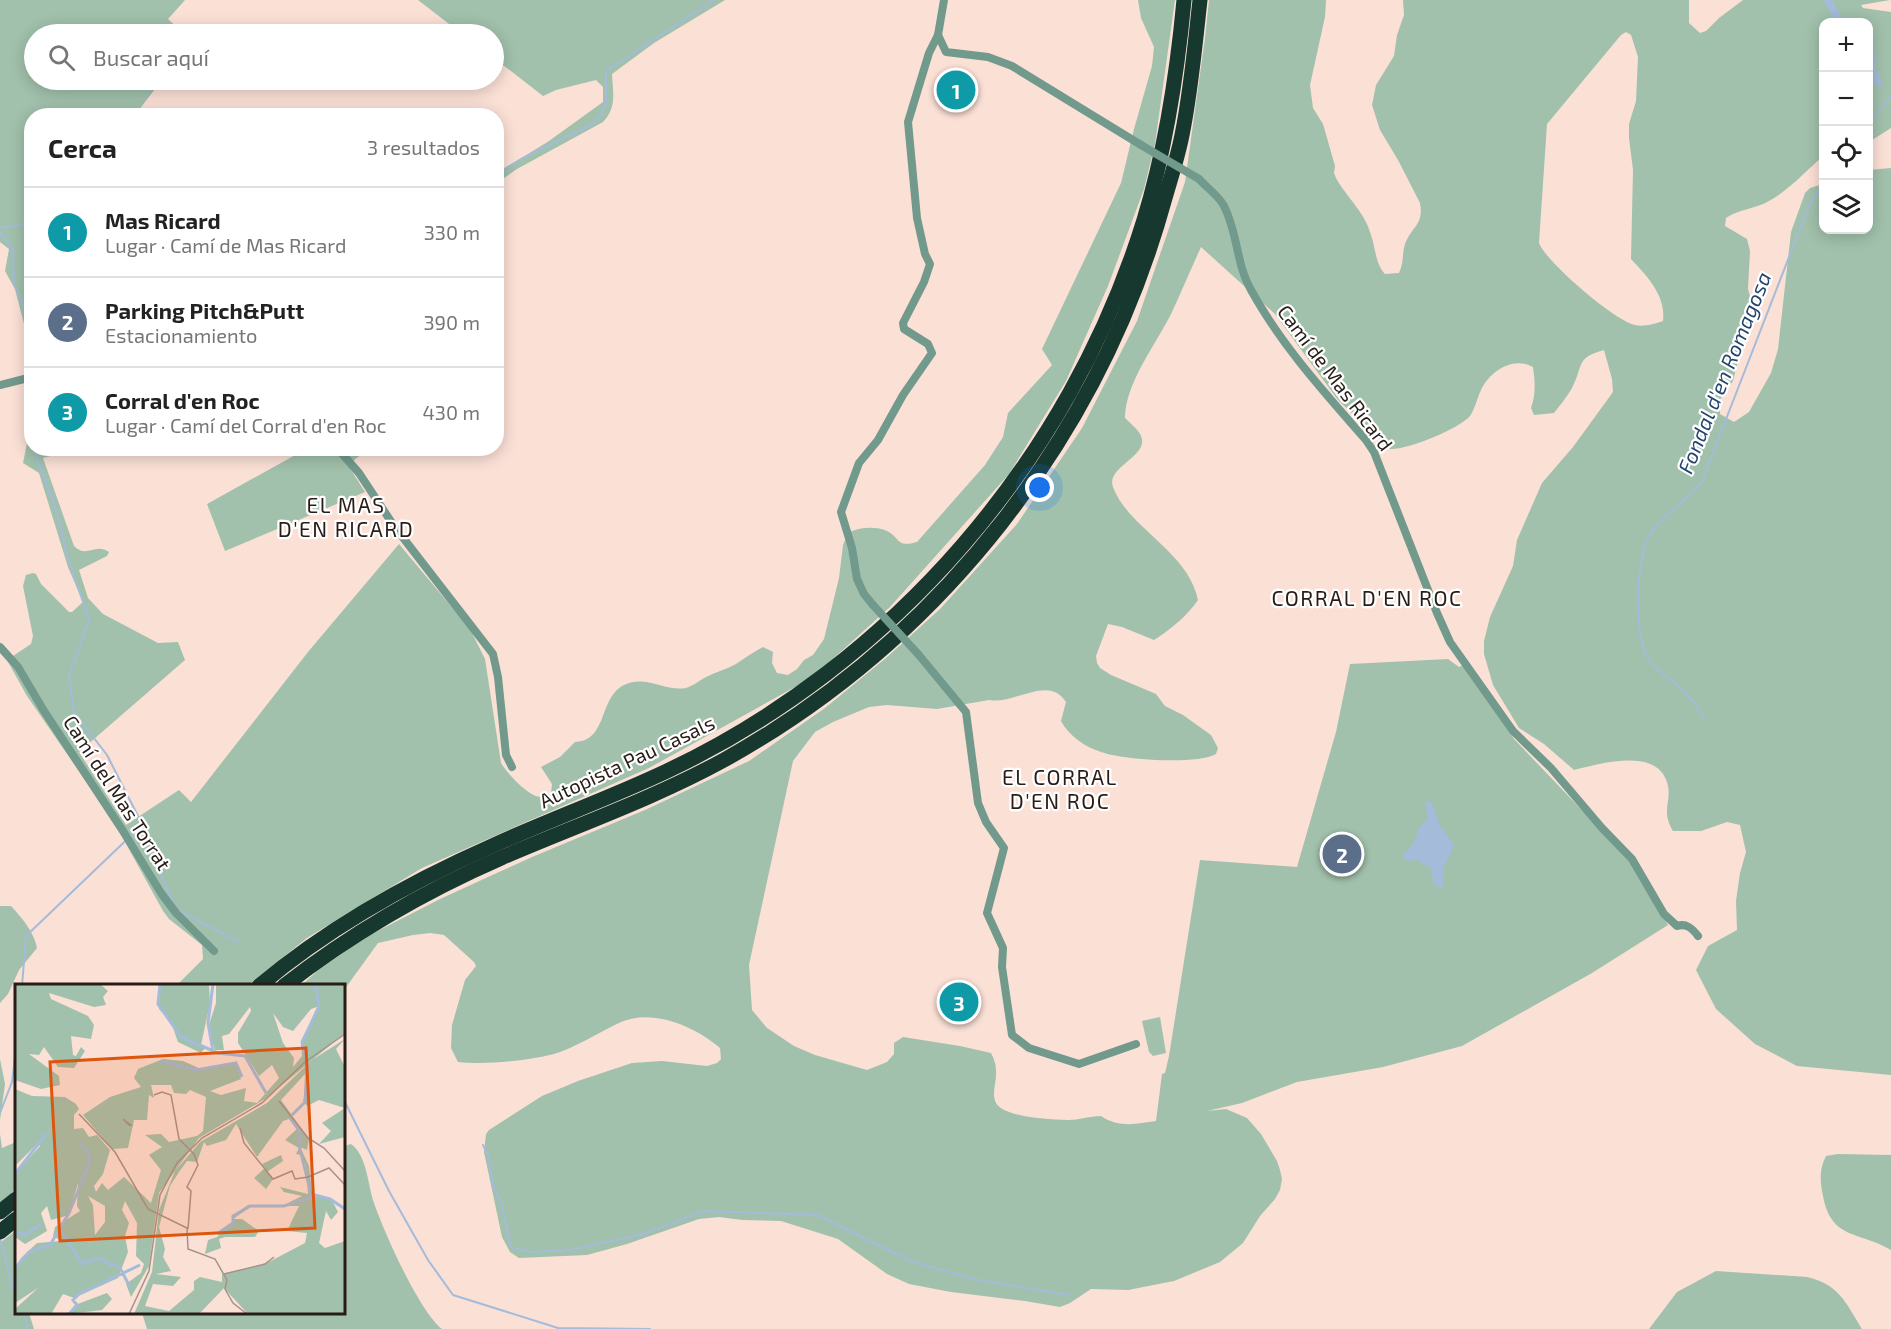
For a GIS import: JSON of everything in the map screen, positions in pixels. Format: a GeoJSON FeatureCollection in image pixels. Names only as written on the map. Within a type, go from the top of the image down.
{"type":"FeatureCollection","features":[{"type":"Feature","properties":{"kind":"highway","name":"Autopista Pau Casals"},"geometry":{"type":"LineString","coordinates":[[262,984],[340,925],[408,886],[494,844],[669,771],[761,720],[836,667],[871,638],[932,580],[983,523],[1042,441],[1107,319],[1144,219],[1167,132],[1184,0]]}},
{"type":"Feature","properties":{"kind":"highway","name":"Autopista Pau Casals"},"geometry":{"type":"LineString","coordinates":[[287,984],[345,941],[419,897],[499,859],[635,803],[724,760],[774,729],[837,685],[870,659],[936,597],[995,532],[1053,452],[1101,368],[1132,301],[1156,231],[1182,138],[1200,0]]}},
{"type":"Feature","properties":{"kind":"highway"},"geometry":{"type":"LineString","coordinates":[[0,1212],[15,1200]]}},
{"type":"Feature","properties":{"kind":"highway"},"geometry":{"type":"LineString","coordinates":[[0,1232],[15,1220]]}},
{"type":"Feature","properties":{"kind":"street"},"geometry":{"type":"LineString","coordinates":[[944,0],[938,35],[929,53],[908,122],[917,218],[925,254],[930,264],[924,282],[903,323],[904,329],[928,344],[932,353],[903,395],[878,440],[859,463],[841,512],[852,548],[857,579],[864,594],[966,712],[978,803],[986,822],[1004,848],[987,913],[1003,948],[1002,967],[1012,1035],[1029,1048],[1078,1064],[1136,1044]]}},
{"type":"Feature","properties":{"kind":"street","name":"Camí de Mas Ricard"},"geometry":{"type":"LineString","coordinates":[[938,35],[946,52],[988,57],[1012,66],[1199,179],[1223,205],[1250,289],[1306,373],[1374,452],[1450,642],[1513,731],[1551,768],[1632,859],[1664,914],[1672,923],[1677,926],[1682,924],[1690,927],[1698,936]]}},
{"type":"Feature","properties":{"kind":"street"},"geometry":{"type":"LineString","coordinates":[[0,385],[24,379]]}},
{"type":"Feature","properties":{"kind":"street"},"geometry":{"type":"LineString","coordinates":[[344,456],[359,473],[394,526],[493,654],[498,678],[506,755],[512,767]]}},
{"type":"Feature","properties":{"kind":"street","name":"Camí del Mas Torrat"},"geometry":{"type":"LineString","coordinates":[[0,647],[18,667],[161,893],[176,913],[214,951]]}},
{"type":"Feature","properties":{"kind":"green space"},"geometry":{"type":"Polygon","coordinates":[[[0,0],[185,0],[168,19],[173,24],[24,24],[24,90],[154,90],[140,108],[24,108],[24,324],[15,289],[5,271],[9,249],[0,242],[0,0]]]}},
{"type":"Feature","properties":{"kind":"green space"},"geometry":{"type":"Polygon","coordinates":[[[418,0],[725,0],[654,43],[612,74],[612,105],[603,122],[504,178],[504,169],[549,141],[603,102],[603,87],[596,80],[556,90],[543,96],[504,66],[504,24],[449,24],[418,0]]]}},
{"type":"Feature","properties":{"kind":"green space"},"geometry":{"type":"Polygon","coordinates":[[[1138,0],[1175,0],[1155,144],[1144,189],[1108,286],[1066,381],[1009,474],[890,607],[814,676],[804,682],[649,768],[422,868],[307,938],[249,984],[178,984],[203,959],[202,945],[169,919],[163,911],[114,822],[27,696],[7,660],[31,644],[33,636],[23,586],[26,575],[36,574],[41,584],[69,612],[83,602],[68,567],[39,473],[23,463],[24,456],[51,456],[43,458],[74,546],[83,551],[104,549],[109,552],[107,556],[79,570],[88,598],[103,614],[158,643],[178,642],[185,660],[79,752],[126,825],[179,790],[191,802],[308,652],[399,544],[470,629],[485,659],[501,763],[513,778],[531,794],[542,797],[551,794],[552,784],[541,767],[560,757],[575,742],[593,735],[609,701],[622,686],[638,681],[670,688],[686,688],[736,664],[763,647],[773,652],[772,663],[777,673],[788,675],[797,669],[804,660],[813,655],[824,639],[839,578],[843,545],[848,533],[862,528],[878,528],[887,531],[902,543],[917,542],[985,465],[1003,437],[1008,413],[1052,365],[1042,349],[1121,183],[1152,66],[1154,47],[1141,18],[1138,0]]]}},
{"type":"Feature","properties":{"kind":"green space"},"geometry":{"type":"Polygon","coordinates":[[[1209,0],[1326,0],[1325,17],[1310,85],[1313,108],[1323,124],[1335,166],[1336,178],[1365,219],[1377,261],[1385,274],[1399,273],[1405,244],[1419,221],[1421,210],[1420,203],[1398,160],[1380,130],[1372,105],[1376,85],[1394,56],[1397,35],[1404,15],[1403,0],[1689,0],[1689,23],[1700,33],[1706,31],[1743,0],[1890,0],[1861,5],[1863,8],[1891,12],[1891,128],[1873,139],[1873,18],[1819,18],[1819,160],[1776,197],[1764,204],[1726,218],[1725,226],[1747,239],[1750,251],[1748,289],[1751,300],[1750,313],[1733,381],[1719,401],[1720,414],[1734,422],[1749,412],[1771,373],[1778,349],[1791,232],[1805,193],[1810,188],[1819,185],[1819,234],[1873,234],[1873,170],[1891,168],[1891,1075],[1797,1066],[1755,1044],[1716,1009],[1696,970],[1708,946],[1737,930],[1736,901],[1746,852],[1740,825],[1727,822],[1701,831],[1673,831],[1667,817],[1669,795],[1667,782],[1661,771],[1639,761],[1612,762],[1574,770],[1544,744],[1519,728],[1493,685],[1484,654],[1484,641],[1490,617],[1513,566],[1517,540],[1542,483],[1573,447],[1613,392],[1604,350],[1584,359],[1572,388],[1554,413],[1534,415],[1531,408],[1535,388],[1533,367],[1518,363],[1510,364],[1496,371],[1485,383],[1472,413],[1464,421],[1420,442],[1390,449],[1338,400],[1275,314],[1201,247],[1172,312],[1130,391],[1125,418],[1138,431],[1142,439],[1141,447],[1116,472],[1113,479],[1113,487],[1131,515],[1183,567],[1198,600],[1178,622],[1154,640],[1108,624],[1096,656],[1100,668],[1156,694],[1165,706],[1183,715],[1211,735],[1218,748],[1216,754],[1193,759],[1160,760],[1111,755],[1095,750],[1083,744],[1064,726],[1061,721],[1066,702],[1059,694],[1041,690],[999,700],[937,709],[887,705],[869,707],[833,722],[815,732],[793,761],[749,965],[752,1010],[767,1028],[794,1046],[815,1055],[867,1070],[887,1062],[894,1054],[894,1043],[903,1037],[991,1053],[996,1068],[994,1095],[996,1103],[1001,1108],[1018,1115],[1068,1120],[1101,1116],[1121,1124],[1156,1121],[1162,1074],[1165,1073],[1169,1056],[1200,860],[1297,867],[1336,732],[1350,664],[1448,659],[1459,667],[1467,663],[1514,739],[1637,868],[1668,925],[1592,973],[1462,1046],[1383,1067],[1297,1082],[1242,1103],[1207,1111],[1226,1109],[1247,1118],[1261,1134],[1277,1161],[1282,1179],[1280,1190],[1243,1243],[1220,1262],[1174,1281],[1128,1290],[1091,1289],[1060,1307],[951,1292],[909,1284],[887,1274],[838,1239],[781,1221],[719,1217],[699,1219],[587,1255],[519,1258],[510,1252],[502,1237],[484,1152],[486,1134],[489,1130],[542,1096],[578,1081],[632,1063],[662,1061],[707,1066],[721,1059],[720,1048],[687,1027],[647,1017],[621,1022],[554,1054],[506,1062],[458,1062],[451,1048],[452,1025],[465,980],[476,966],[444,935],[430,933],[413,935],[378,943],[345,989],[345,984],[303,984],[317,971],[366,937],[440,899],[532,857],[645,810],[749,761],[825,708],[886,658],[940,609],[1017,524],[1082,428],[1137,321],[1185,182],[1209,0]],[[1626,32],[1621,35],[1547,124],[1539,243],[1554,263],[1582,290],[1625,321],[1642,326],[1663,321],[1663,312],[1659,295],[1631,259],[1633,170],[1629,124],[1636,101],[1638,57],[1631,35],[1626,32]]]}},
{"type":"Feature","properties":{"kind":"green space"},"geometry":{"type":"Polygon","coordinates":[[[293,456],[359,456],[348,465],[365,492],[225,551],[207,504],[293,456]]]}},
{"type":"Feature","properties":{"kind":"green space"},"geometry":{"type":"Polygon","coordinates":[[[0,906],[11,906],[30,931],[37,948],[19,970],[8,994],[0,1003],[0,906]]]}},
{"type":"Feature","properties":{"kind":"green space"},"geometry":{"type":"Polygon","coordinates":[[[1160,1017],[1166,1053],[1153,1056],[1149,1052],[1142,1021],[1160,1017]]]}},
{"type":"Feature","properties":{"kind":"green space"},"geometry":{"type":"Polygon","coordinates":[[[0,1059],[5,1084],[0,1120],[0,1059]]]}},
{"type":"Feature","properties":{"kind":"green space"},"geometry":{"type":"Polygon","coordinates":[[[0,1134],[2,1148],[15,1142],[15,1190],[0,1203],[0,1134]]]}},
{"type":"Feature","properties":{"kind":"green space"},"geometry":{"type":"Polygon","coordinates":[[[351,1144],[360,1155],[374,1203],[403,1270],[423,1306],[442,1329],[147,1329],[142,1314],[345,1314],[345,1146],[351,1144]]]}},
{"type":"Feature","properties":{"kind":"green space"},"geometry":{"type":"Polygon","coordinates":[[[1838,1154],[1891,1155],[1891,1250],[1848,1232],[1832,1220],[1823,1196],[1821,1175],[1826,1156],[1838,1154]]]}},
{"type":"Feature","properties":{"kind":"green space"},"geometry":{"type":"Polygon","coordinates":[[[15,1231],[15,1314],[29,1314],[34,1329],[0,1329],[0,1243],[15,1231]]]}},
{"type":"Feature","properties":{"kind":"green space"},"geometry":{"type":"Polygon","coordinates":[[[1716,1271],[1807,1277],[1818,1280],[1827,1284],[1841,1296],[1862,1329],[1649,1329],[1677,1292],[1716,1271]]]}},
{"type":"Feature","properties":{"kind":"water"},"geometry":{"type":"Polygon","coordinates":[[[1425,801],[1431,802],[1440,825],[1454,845],[1444,867],[1443,886],[1438,888],[1433,882],[1431,868],[1416,860],[1408,861],[1402,857],[1414,842],[1421,825],[1428,820],[1425,801]]]}},
{"type":"Feature","properties":{"kind":"waterway"},"geometry":{"type":"LineString","coordinates":[[504,169],[587,127],[599,118],[606,104],[606,71],[714,0]]}},
{"type":"Feature","properties":{"kind":"waterway"},"geometry":{"type":"LineString","coordinates":[[1828,0],[1838,18]]}},
{"type":"Feature","properties":{"kind":"waterway"},"geometry":{"type":"LineString","coordinates":[[1873,72],[1878,82]]}},
{"type":"Feature","properties":{"kind":"waterway","name":"Fondal d'en Romagosa"},"geometry":{"type":"LineString","coordinates":[[1873,118],[1891,95]]}},
{"type":"Feature","properties":{"kind":"waterway","name":"Fondal d'en Romagosa"},"geometry":{"type":"LineString","coordinates":[[1705,719],[1686,693],[1655,667],[1645,652],[1641,636],[1638,596],[1642,556],[1653,529],[1702,481],[1810,203],[1819,191]]}},
{"type":"Feature","properties":{"kind":"waterway"},"geometry":{"type":"LineString","coordinates":[[0,228],[24,224]]}},
{"type":"Feature","properties":{"kind":"waterway"},"geometry":{"type":"LineString","coordinates":[[0,232],[13,249],[14,282],[24,308]]}},
{"type":"Feature","properties":{"kind":"waterway"},"geometry":{"type":"LineString","coordinates":[[36,456],[57,512],[67,556],[89,619],[69,676],[74,712],[107,755],[140,820],[173,903]]}},
{"type":"Feature","properties":{"kind":"waterway"},"geometry":{"type":"LineString","coordinates":[[22,984],[26,936],[140,827]]}},
{"type":"Feature","properties":{"kind":"waterway"},"geometry":{"type":"LineString","coordinates":[[180,911],[238,942]]}},
{"type":"Feature","properties":{"kind":"waterway"},"geometry":{"type":"LineString","coordinates":[[0,1113],[12,1082],[15,1057]]}},
{"type":"Feature","properties":{"kind":"waterway"},"geometry":{"type":"LineString","coordinates":[[345,1102],[389,1191],[428,1260],[453,1295],[558,1328],[650,1329]]}},
{"type":"Feature","properties":{"kind":"waterway"},"geometry":{"type":"LineString","coordinates":[[483,1145],[488,1155],[493,1186],[502,1205],[511,1247],[531,1252],[570,1250],[640,1235],[704,1211],[817,1215],[911,1261],[973,1279],[1069,1295]]}},
{"type":"Feature","properties":{"kind":"waterway"},"geometry":{"type":"LineString","coordinates":[[0,1238],[15,1296]]}},
{"type":"Feature","properties":{"kind":"waterway"},"geometry":{"type":"LineString","coordinates":[[24,1314],[28,1329]]}},
{"type":"Feature","properties":{"kind":"place","name":"Mas Ricard"},"geometry":{"type":"Point","coordinates":[956,90]}},
{"type":"Feature","properties":{"kind":"place","name":"Parking Pitch&Putt"},"geometry":{"type":"Point","coordinates":[1342,854]}},
{"type":"Feature","properties":{"kind":"place","name":"Corral d'en Roc"},"geometry":{"type":"Point","coordinates":[959,1002]}},
{"type":"Feature","properties":{"kind":"district","name":"EL MAS D'EN RICARD"},"geometry":{"type":"Point","coordinates":[346,518]}},
{"type":"Feature","properties":{"kind":"district","name":"CORRAL D'EN ROC"},"geometry":{"type":"Point","coordinates":[1367,599]}},
{"type":"Feature","properties":{"kind":"district","name":"EL CORRAL D'EN ROC"},"geometry":{"type":"Point","coordinates":[1060,790]}}]}
